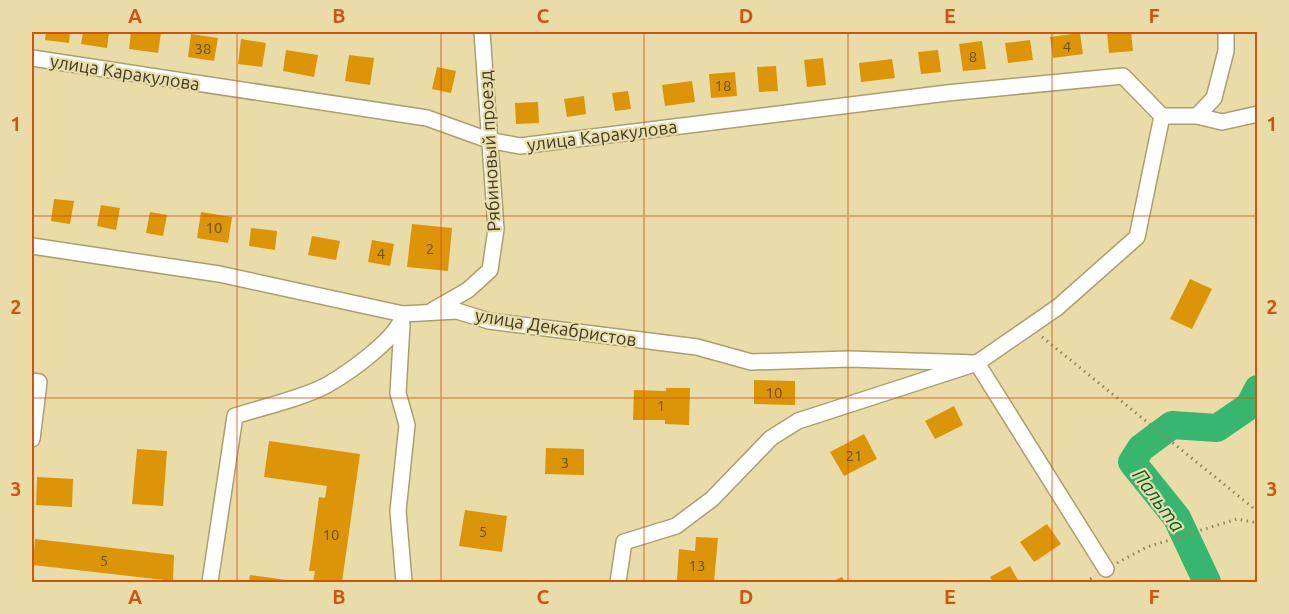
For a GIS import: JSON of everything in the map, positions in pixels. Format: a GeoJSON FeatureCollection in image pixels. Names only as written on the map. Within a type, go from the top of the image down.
{"type":"FeatureCollection","features":[{"type":"Feature","properties":{"kind":"street","name":"Рябиновый проезд"},"geometry":{"type":"LineString","coordinates":[[431,311],[468,290],[490,270],[496,229],[482,32]]}},
{"type":"Feature","properties":{"kind":"street"},"geometry":{"type":"LineString","coordinates":[[1197,116],[1214,98],[1226,51],[1226,32]]}},
{"type":"Feature","properties":{"kind":"street","name":"улица Каракулова"},"geometry":{"type":"LineString","coordinates":[[32,58],[427,118],[488,140],[520,146],[947,93],[1123,76],[1162,116]]}},
{"type":"Feature","properties":{"kind":"street"},"geometry":{"type":"LineString","coordinates":[[618,582],[624,542],[676,526],[712,500],[771,438],[798,421],[977,363],[1058,307],[1137,237],[1162,116],[1197,116],[1222,122],[1257,114]]}},
{"type":"Feature","properties":{"kind":"street","name":"улица Декабристов"},"geometry":{"type":"LineString","coordinates":[[32,246],[219,273],[403,319],[431,311],[457,311],[489,321],[697,347],[751,362],[849,359],[977,363]]}},
{"type":"Feature","properties":{"kind":"street"},"geometry":{"type":"LineString","coordinates":[[210,582],[235,417],[326,386],[381,345],[403,319]]}},
{"type":"Feature","properties":{"kind":"street"},"geometry":{"type":"LineString","coordinates":[[403,319],[398,393],[407,425],[398,511],[404,582]]}},
{"type":"Feature","properties":{"kind":"street"},"geometry":{"type":"LineString","coordinates":[[977,363],[1106,569]]}},
{"type":"Feature","properties":{"kind":"street"},"geometry":{"type":"LineString","coordinates":[[32,381],[39,382],[32,439]]}},
{"type":"Feature","properties":{"kind":"path"},"geometry":{"type":"LineString","coordinates":[[1044,338],[1257,511]]}},
{"type":"Feature","properties":{"kind":"path"},"geometry":{"type":"LineString","coordinates":[[1147,548],[1237,519],[1257,523]]}},
{"type":"Feature","properties":{"kind":"building"},"geometry":{"type":"Polygon","coordinates":[[[46,32],[70,32],[69,43],[45,40],[46,32]]]}},
{"type":"Feature","properties":{"kind":"building"},"geometry":{"type":"Polygon","coordinates":[[[83,32],[109,32],[107,48],[81,44],[83,32]]]}},
{"type":"Feature","properties":{"kind":"building"},"geometry":{"type":"Polygon","coordinates":[[[131,32],[161,33],[158,53],[129,49],[131,32]]]}},
{"type":"Feature","properties":{"kind":"building"},"geometry":{"type":"Polygon","coordinates":[[[1107,32],[1131,32],[1133,51],[1109,53],[1107,32]]]}},
{"type":"Feature","properties":{"kind":"building"},"geometry":{"type":"Polygon","coordinates":[[[1080,33],[1083,54],[1053,58],[1050,37],[1080,33]]]}},
{"type":"Feature","properties":{"kind":"building"},"geometry":{"type":"Polygon","coordinates":[[[191,34],[218,38],[214,61],[188,57],[191,34]]]}},
{"type":"Feature","properties":{"kind":"building"},"geometry":{"type":"Polygon","coordinates":[[[241,39],[266,43],[262,67],[238,64],[241,39]]]}},
{"type":"Feature","properties":{"kind":"building"},"geometry":{"type":"Polygon","coordinates":[[[1030,40],[1033,60],[1008,63],[1005,43],[1030,40]]]}},
{"type":"Feature","properties":{"kind":"building"},"geometry":{"type":"Polygon","coordinates":[[[982,41],[986,69],[963,71],[959,44],[982,41]]]}},
{"type":"Feature","properties":{"kind":"building"},"geometry":{"type":"Polygon","coordinates":[[[286,50],[318,55],[314,77],[283,71],[286,50]]]}},
{"type":"Feature","properties":{"kind":"building"},"geometry":{"type":"Polygon","coordinates":[[[938,50],[941,72],[921,74],[918,52],[938,50]]]}},
{"type":"Feature","properties":{"kind":"building"},"geometry":{"type":"Polygon","coordinates":[[[349,55],[374,58],[370,85],[345,81],[349,55]]]}},
{"type":"Feature","properties":{"kind":"building"},"geometry":{"type":"Polygon","coordinates":[[[823,58],[826,85],[807,87],[804,60],[823,58]]]}},
{"type":"Feature","properties":{"kind":"building"},"geometry":{"type":"Polygon","coordinates":[[[892,59],[895,78],[861,82],[859,63],[892,59]]]}},
{"type":"Feature","properties":{"kind":"building"},"geometry":{"type":"Polygon","coordinates":[[[776,66],[778,91],[759,92],[757,67],[776,66]]]}},
{"type":"Feature","properties":{"kind":"building"},"geometry":{"type":"Polygon","coordinates":[[[437,67],[456,71],[451,93],[432,89],[437,67]]]}},
{"type":"Feature","properties":{"kind":"building"},"geometry":{"type":"Polygon","coordinates":[[[735,72],[737,96],[711,98],[709,74],[735,72]]]}},
{"type":"Feature","properties":{"kind":"building"},"geometry":{"type":"Polygon","coordinates":[[[692,81],[695,102],[665,106],[662,85],[692,81]]]}},
{"type":"Feature","properties":{"kind":"building"},"geometry":{"type":"Polygon","coordinates":[[[628,91],[631,109],[615,111],[612,93],[628,91]]]}},
{"type":"Feature","properties":{"kind":"building"},"geometry":{"type":"Polygon","coordinates":[[[584,96],[586,114],[567,117],[564,99],[584,96]]]}},
{"type":"Feature","properties":{"kind":"building"},"geometry":{"type":"Polygon","coordinates":[[[538,102],[539,123],[516,124],[515,103],[538,102]]]}},
{"type":"Feature","properties":{"kind":"building"},"geometry":{"type":"Polygon","coordinates":[[[54,199],[74,201],[70,224],[51,221],[54,199]]]}},
{"type":"Feature","properties":{"kind":"building"},"geometry":{"type":"Polygon","coordinates":[[[101,205],[120,208],[116,230],[97,226],[101,205]]]}},
{"type":"Feature","properties":{"kind":"building"},"geometry":{"type":"Polygon","coordinates":[[[150,212],[167,215],[163,236],[146,233],[150,212]]]}},
{"type":"Feature","properties":{"kind":"building"},"geometry":{"type":"Polygon","coordinates":[[[201,212],[232,217],[228,243],[197,238],[201,212]]]}},
{"type":"Feature","properties":{"kind":"building"},"geometry":{"type":"Polygon","coordinates":[[[412,224],[452,228],[448,271],[407,267],[412,224]]]}},
{"type":"Feature","properties":{"kind":"building"},"geometry":{"type":"Polygon","coordinates":[[[251,228],[277,231],[275,250],[249,246],[251,228]]]}},
{"type":"Feature","properties":{"kind":"building"},"geometry":{"type":"Polygon","coordinates":[[[312,236],[340,241],[336,260],[308,255],[312,236]]]}},
{"type":"Feature","properties":{"kind":"building"},"geometry":{"type":"Polygon","coordinates":[[[372,240],[394,244],[390,266],[368,262],[372,240]]]}},
{"type":"Feature","properties":{"kind":"building"},"geometry":{"type":"Polygon","coordinates":[[[1190,279],[1212,289],[1192,329],[1170,319],[1190,279]]]}},
{"type":"Feature","properties":{"kind":"building"},"geometry":{"type":"Polygon","coordinates":[[[754,380],[795,381],[795,405],[754,404],[754,380]]]}},
{"type":"Feature","properties":{"kind":"building"},"geometry":{"type":"Polygon","coordinates":[[[666,388],[690,388],[689,425],[665,424],[665,420],[633,420],[634,390],[666,391],[666,388]]]}},
{"type":"Feature","properties":{"kind":"building"},"geometry":{"type":"Polygon","coordinates":[[[954,406],[963,425],[935,439],[925,421],[954,406]]]}},
{"type":"Feature","properties":{"kind":"building"},"geometry":{"type":"Polygon","coordinates":[[[864,434],[877,459],[844,476],[830,452],[864,434]]]}},
{"type":"Feature","properties":{"kind":"building"},"geometry":{"type":"Polygon","coordinates":[[[269,441],[360,454],[342,582],[313,582],[315,571],[309,571],[319,497],[325,498],[327,486],[264,477],[269,441]]]}},
{"type":"Feature","properties":{"kind":"building"},"geometry":{"type":"Polygon","coordinates":[[[546,448],[584,449],[584,475],[545,474],[546,448]]]}},
{"type":"Feature","properties":{"kind":"building"},"geometry":{"type":"Polygon","coordinates":[[[137,449],[167,451],[163,506],[132,504],[137,449]]]}},
{"type":"Feature","properties":{"kind":"building"},"geometry":{"type":"Polygon","coordinates":[[[37,477],[73,479],[72,507],[36,505],[37,477]]]}},
{"type":"Feature","properties":{"kind":"building"},"geometry":{"type":"Polygon","coordinates":[[[465,510],[507,516],[502,552],[459,546],[465,510]]]}},
{"type":"Feature","properties":{"kind":"building"},"geometry":{"type":"Polygon","coordinates":[[[1047,524],[1061,544],[1034,562],[1020,542],[1047,524]]]}},
{"type":"Feature","properties":{"kind":"building"},"geometry":{"type":"Polygon","coordinates":[[[696,537],[718,538],[714,582],[677,580],[679,549],[695,551],[696,537]]]}},
{"type":"Feature","properties":{"kind":"building"},"geometry":{"type":"Polygon","coordinates":[[[35,539],[174,555],[173,581],[33,565],[35,539]]]}},
{"type":"Feature","properties":{"kind":"building"},"geometry":{"type":"Polygon","coordinates":[[[1010,566],[1019,582],[993,582],[990,577],[1010,566]]]}},
{"type":"Feature","properties":{"kind":"building"},"geometry":{"type":"Polygon","coordinates":[[[250,575],[294,581],[294,582],[249,582],[250,575]]]}},
{"type":"Feature","properties":{"kind":"building"},"geometry":{"type":"Polygon","coordinates":[[[842,577],[845,582],[831,582],[842,577]]]}},
{"type":"Feature","properties":{"kind":"waterway","name":"Пальта"},"geometry":{"type":"LineString","coordinates":[[1207,582],[1177,518],[1132,462],[1141,448],[1172,425],[1217,428],[1249,406],[1258,389]]}}]}
